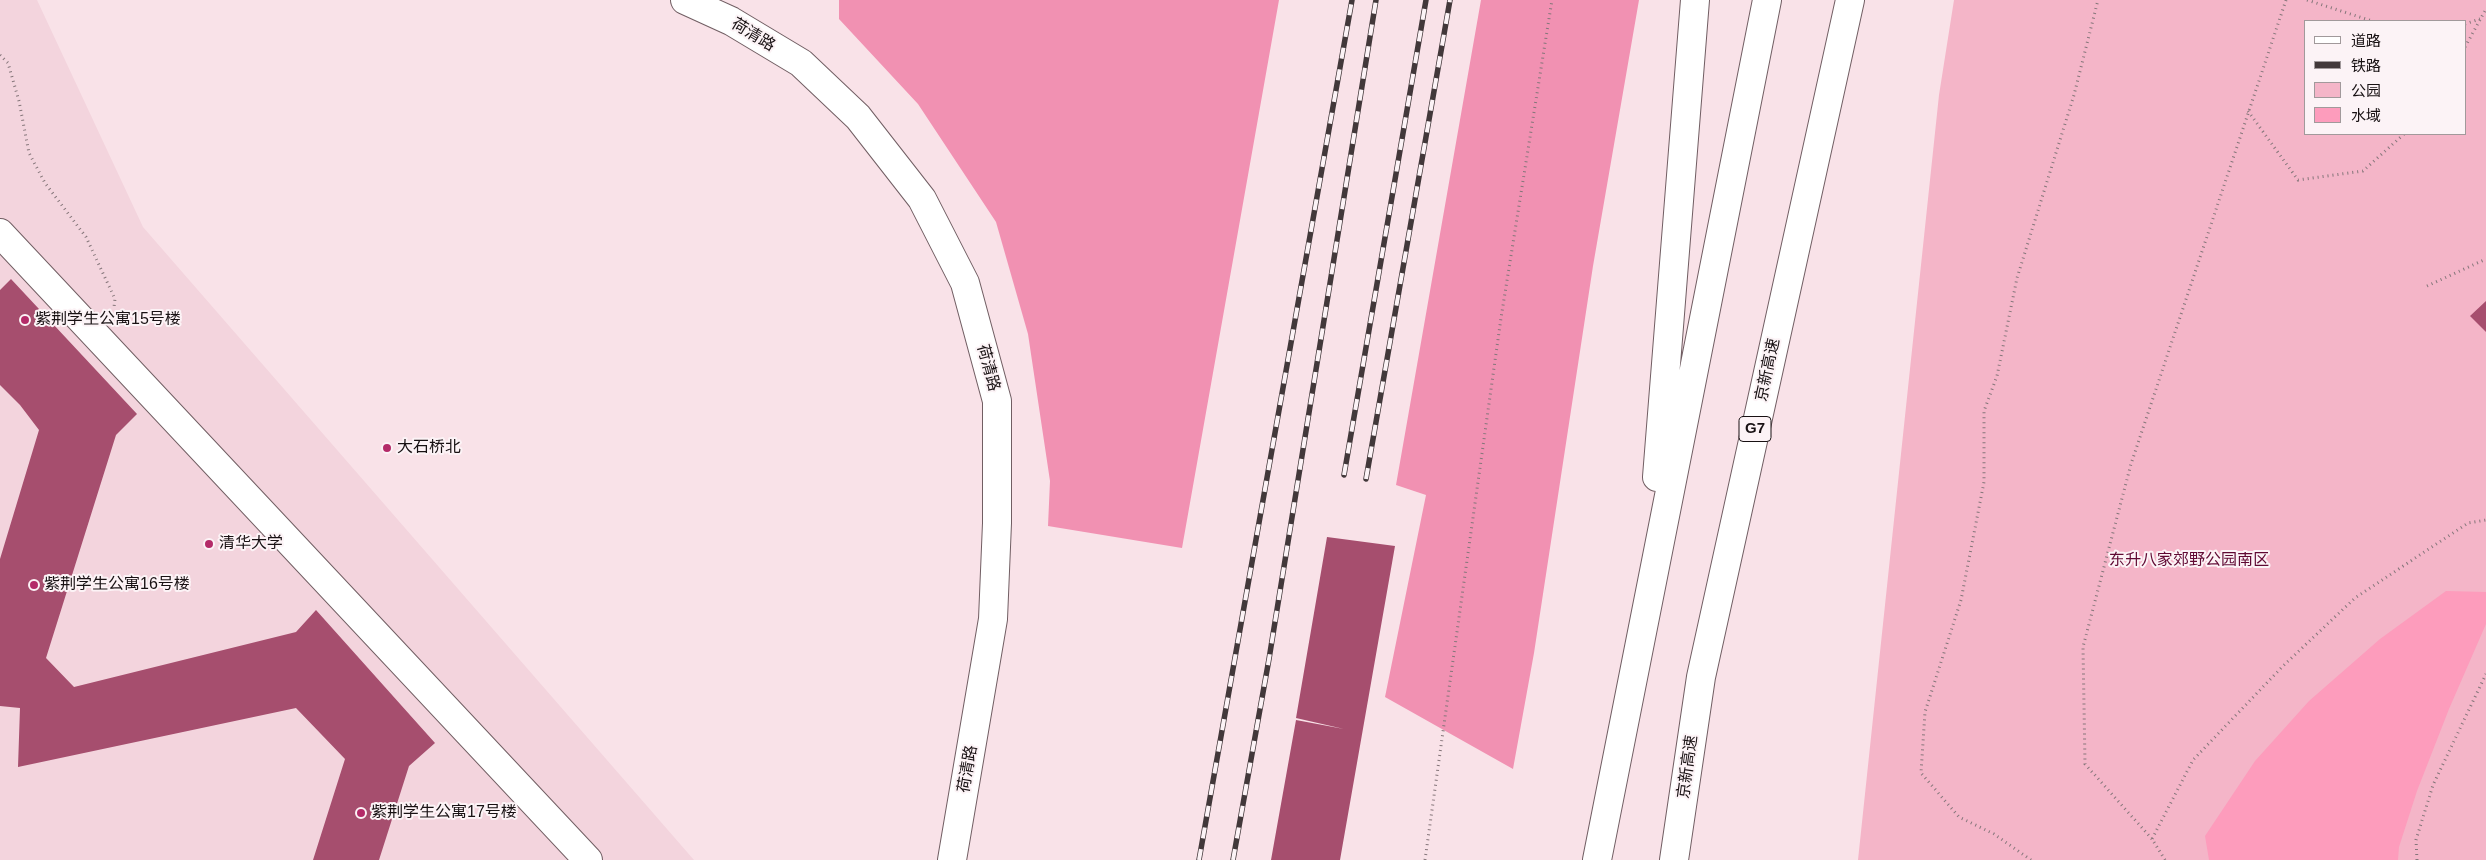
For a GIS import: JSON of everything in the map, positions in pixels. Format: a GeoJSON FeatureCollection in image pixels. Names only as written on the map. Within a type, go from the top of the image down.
{"type":"FeatureCollection","features":[{"type":"Feature","properties":{"kind":"main road","name":"荷清路"},"geometry":{"type":"LineString","coordinates":[[685,0],[731,21],[801,63],[858,117],[922,199],[964,283],[997,401],[997,523],[993,619],[952,860]]}},
{"type":"Feature","properties":{"kind":"main road"},"geometry":{"type":"LineString","coordinates":[[1647,602],[1695,0]]}},
{"type":"Feature","properties":{"kind":"main road"},"geometry":{"type":"LineString","coordinates":[[1598,860],[1647,602],[1767,0]]}},
{"type":"Feature","properties":{"kind":"main road","name":"京新高速"},"geometry":{"type":"LineString","coordinates":[[1674,860],[1701,677],[1850,0]]}},
{"type":"Feature","properties":{"kind":"main road"},"geometry":{"type":"LineString","coordinates":[[0,233],[588,860]]}},
{"type":"Feature","properties":{"kind":"path"},"geometry":{"type":"LineString","coordinates":[[1425,860],[1501,318],[1552,0]]}},
{"type":"Feature","properties":{"kind":"path"},"geometry":{"type":"LineString","coordinates":[[2031,860],[1994,834],[1959,817],[1921,773],[1925,712],[1961,600],[1984,482],[1984,412],[1997,376],[2017,278],[2074,95],[2098,0]]}},
{"type":"Feature","properties":{"kind":"path"},"geometry":{"type":"LineString","coordinates":[[2165,860],[2152,839],[2085,764],[2083,647],[2131,464],[2247,111],[2286,0]]}},
{"type":"Feature","properties":{"kind":"path"},"geometry":{"type":"LineString","coordinates":[[2307,0],[2369,20]]}},
{"type":"Feature","properties":{"kind":"path"},"geometry":{"type":"LineString","coordinates":[[2466,45],[2486,9]]}},
{"type":"Feature","properties":{"kind":"path"},"geometry":{"type":"LineString","coordinates":[[2466,24],[2480,19]]}},
{"type":"Feature","properties":{"kind":"path"},"geometry":{"type":"LineString","coordinates":[[0,55],[8,63],[19,101],[30,153],[45,183],[86,237],[115,299],[108,349]]}},
{"type":"Feature","properties":{"kind":"path"},"geometry":{"type":"LineString","coordinates":[[2247,111],[2298,180],[2363,171],[2403,135]]}},
{"type":"Feature","properties":{"kind":"path"},"geometry":{"type":"LineString","coordinates":[[2427,286],[2486,259]]}},
{"type":"Feature","properties":{"kind":"path"},"geometry":{"type":"LineString","coordinates":[[2152,839],[2193,760],[2297,653],[2355,598],[2468,523],[2486,520]]}},
{"type":"Feature","properties":{"kind":"path"},"geometry":{"type":"LineString","coordinates":[[2417,860],[2416,840],[2433,785],[2486,674]]}},
{"type":"Feature","properties":{"kind":"shaded area","name":"清华大学"},"geometry":{"type":"Polygon","coordinates":[[[0,0],[37,0],[143,227],[694,860],[0,860],[0,0]]]}},
{"type":"Feature","properties":{"kind":"shaded area"},"geometry":{"type":"Polygon","coordinates":[[[839,0],[1279,0],[1182,548],[1048,526],[1050,481],[1028,334],[996,222],[918,104],[839,19],[839,0]]]}},
{"type":"Feature","properties":{"kind":"shaded area"},"geometry":{"type":"Polygon","coordinates":[[[1481,0],[1639,0],[1593,266],[1534,653],[1513,769],[1385,697],[1426,495],[1396,485],[1481,0]]]}},
{"type":"Feature","properties":{"kind":"green space","name":"东升八家郊野公园南区"},"geometry":{"type":"Polygon","coordinates":[[[1954,0],[2486,0],[2486,860],[1858,860],[1939,95],[1954,0]]]}},
{"type":"Feature","properties":{"kind":"water"},"geometry":{"type":"Polygon","coordinates":[[[2446,591],[2486,592],[2486,624],[2449,709],[2417,791],[2399,847],[2398,860],[2209,860],[2205,836],[2255,761],[2309,701],[2380,639],[2446,591]]]}},
{"type":"Feature","properties":{"kind":"building","name":"紫荆学生公寓16号楼"},"geometry":{"type":"Polygon","coordinates":[[[11,279],[137,414],[116,435],[46,658],[74,687],[296,632],[316,610],[435,743],[409,766],[379,860],[313,860],[345,759],[296,708],[18,767],[20,708],[0,706],[0,559],[39,430],[20,405],[0,385],[0,290],[11,279]]]}},
{"type":"Feature","properties":{"kind":"building"},"geometry":{"type":"Polygon","coordinates":[[[2486,301],[2486,332],[2470,316],[2486,301]]]}},
{"type":"Feature","properties":{"kind":"building"},"geometry":{"type":"Polygon","coordinates":[[[1327,537],[1395,546],[1340,860],[1271,860],[1296,720],[1344,729],[1296,718],[1327,537]]]}},
{"type":"Feature","properties":{"kind":"railway"},"geometry":{"type":"LineString","coordinates":[[1199,860],[1352,0]]}},
{"type":"Feature","properties":{"kind":"railway"},"geometry":{"type":"LineString","coordinates":[[1233,860],[1269,659],[1376,0]]}},
{"type":"Feature","properties":{"kind":"railway"},"geometry":{"type":"LineString","coordinates":[[1344,475],[1426,0]]}},
{"type":"Feature","properties":{"kind":"railway"},"geometry":{"type":"LineString","coordinates":[[1366,479],[1450,0]]}},
{"type":"Feature","properties":{"kind":"place","name":"紫荆学生公寓15号楼"},"geometry":{"type":"Point","coordinates":[25,320]}},
{"type":"Feature","properties":{"kind":"place","name":"大石桥北"},"geometry":{"type":"Point","coordinates":[387,448]}},
{"type":"Feature","properties":{"kind":"place","name":"清华大学"},"geometry":{"type":"Point","coordinates":[209,544]}},
{"type":"Feature","properties":{"kind":"place","name":"紫荆学生公寓16号楼"},"geometry":{"type":"Point","coordinates":[34,585]}},
{"type":"Feature","properties":{"kind":"place","name":"紫荆学生公寓17号楼"},"geometry":{"type":"Point","coordinates":[361,813]}}]}
